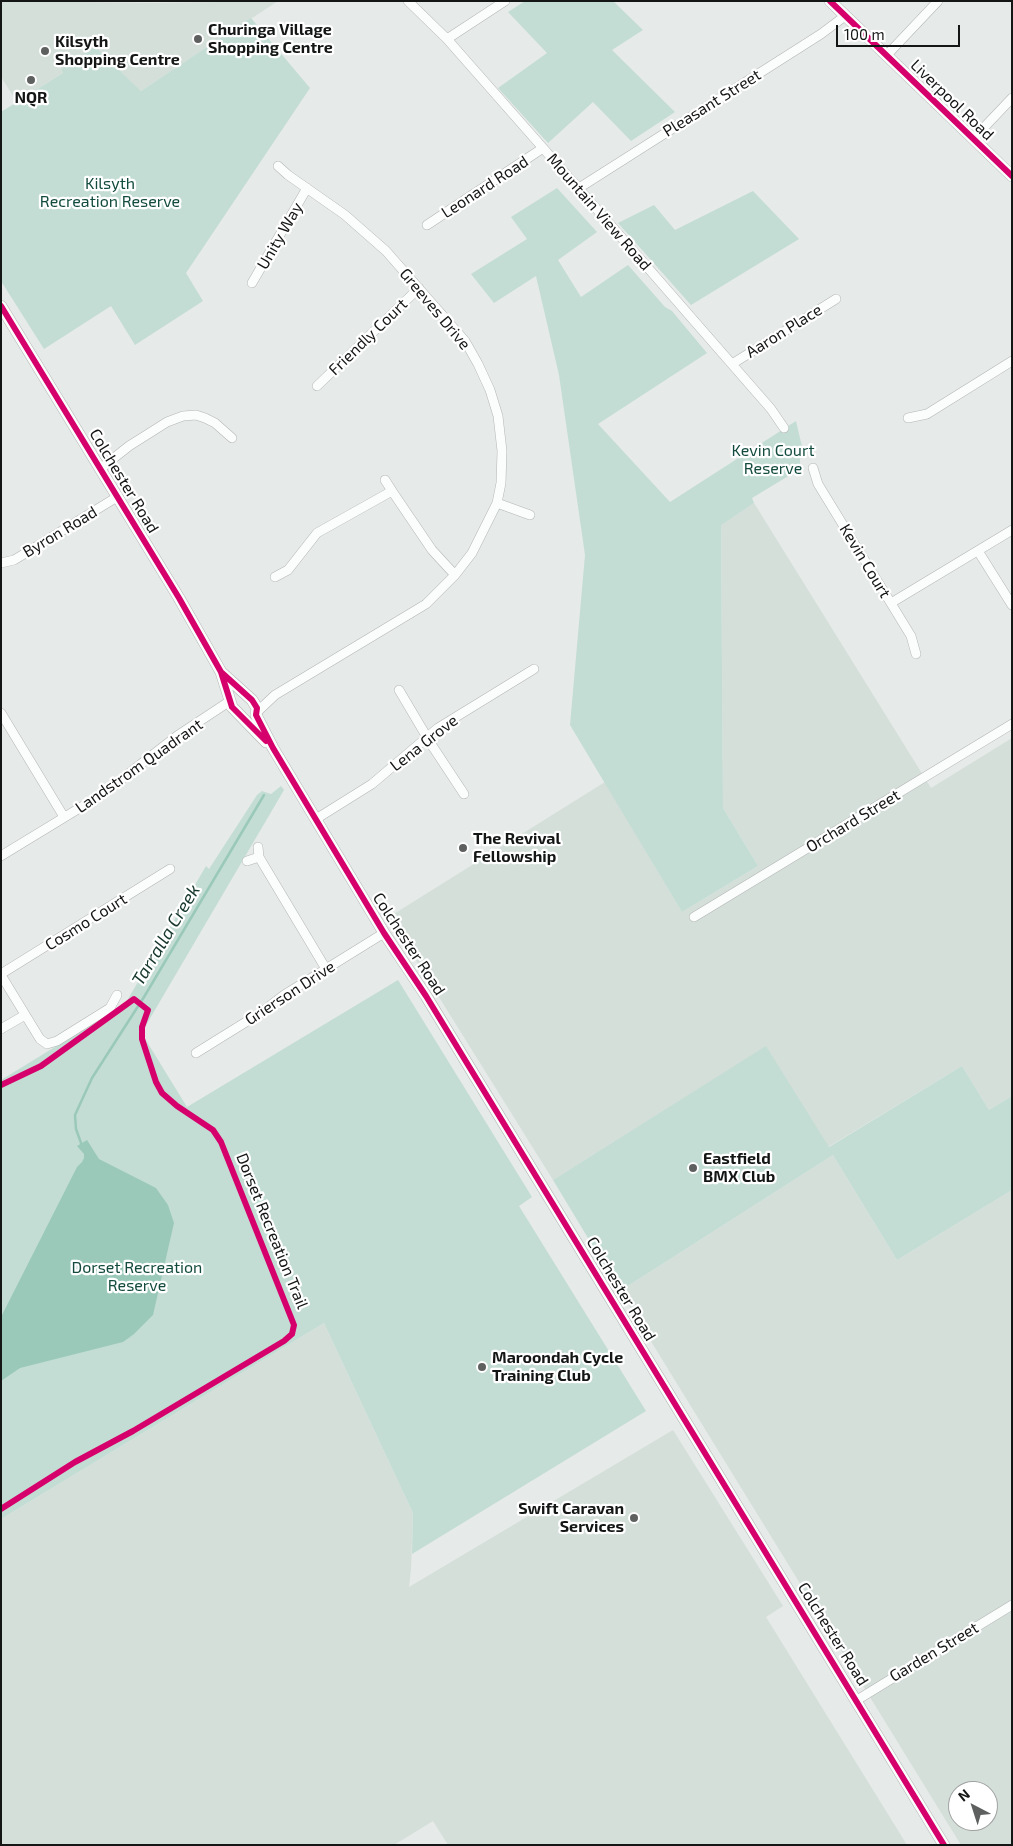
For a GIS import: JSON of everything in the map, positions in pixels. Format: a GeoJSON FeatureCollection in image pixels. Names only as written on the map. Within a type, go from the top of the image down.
{"type":"FeatureCollection","features":[{"type":"Feature","properties":{"kind":"main road","name":"Liverpool Road"},"geometry":{"type":"LineString","coordinates":[[830,1],[1012,176]]}},
{"type":"Feature","properties":{"kind":"main road","name":"Colchester Road"},"geometry":{"type":"LineString","coordinates":[[3,311],[179,598],[221,672],[232,704]]}},
{"type":"Feature","properties":{"kind":"main road","name":"Colchester Road"},"geometry":{"type":"LineString","coordinates":[[221,672],[237,684],[249,697],[253,715],[384,933],[426,996],[944,1845]]}},
{"type":"Feature","properties":{"kind":"main road"},"geometry":{"type":"LineString","coordinates":[[249,697],[236,694],[232,704],[253,715]]}},
{"type":"Feature","properties":{"kind":"street","name":"Mountain View Road"},"geometry":{"type":"LineString","coordinates":[[408,1],[447,39],[579,188],[771,409],[784,428]]}},
{"type":"Feature","properties":{"kind":"street"},"geometry":{"type":"LineString","coordinates":[[447,39],[505,1]]}},
{"type":"Feature","properties":{"kind":"street"},"geometry":{"type":"LineString","coordinates":[[886,56],[938,1]]}},
{"type":"Feature","properties":{"kind":"street","name":"Pleasant Street"},"geometry":{"type":"LineString","coordinates":[[579,188],[821,34],[845,16]]}},
{"type":"Feature","properties":{"kind":"street"},"geometry":{"type":"LineString","coordinates":[[973,139],[1012,98]]}},
{"type":"Feature","properties":{"kind":"street","name":"Leonard Road"},"geometry":{"type":"LineString","coordinates":[[426,225],[543,148]]}},
{"type":"Feature","properties":{"kind":"street","name":"Greeves Drive"},"geometry":{"type":"LineString","coordinates":[[253,715],[275,695],[426,604],[456,574],[472,553],[497,503],[501,483],[502,451],[498,416],[490,390],[465,341],[386,251],[345,215],[278,166]]}},
{"type":"Feature","properties":{"kind":"street","name":"Unity Way"},"geometry":{"type":"LineString","coordinates":[[252,283],[307,188]]}},
{"type":"Feature","properties":{"kind":"street","name":"Friendly Court"},"geometry":{"type":"LineString","coordinates":[[318,386],[419,288]]}},
{"type":"Feature","properties":{"kind":"street","name":"Aaron Place"},"geometry":{"type":"LineString","coordinates":[[732,364],[836,299]]}},
{"type":"Feature","properties":{"kind":"street"},"geometry":{"type":"LineString","coordinates":[[908,418],[927,414],[1012,360]]}},
{"type":"Feature","properties":{"kind":"street"},"geometry":{"type":"LineString","coordinates":[[100,469],[129,446],[167,422],[183,416],[196,415],[205,418],[215,423],[232,438]]}},
{"type":"Feature","properties":{"kind":"street","name":"Kevin Court"},"geometry":{"type":"LineString","coordinates":[[814,468],[818,484],[911,636],[916,654]]}},
{"type":"Feature","properties":{"kind":"street"},"geometry":{"type":"LineString","coordinates":[[385,480],[432,550],[456,574]]}},
{"type":"Feature","properties":{"kind":"street"},"geometry":{"type":"LineString","coordinates":[[275,577],[288,570],[317,533],[392,491]]}},
{"type":"Feature","properties":{"kind":"street","name":"Byron Road"},"geometry":{"type":"LineString","coordinates":[[1,563],[14,560],[118,496]]}},
{"type":"Feature","properties":{"kind":"street"},"geometry":{"type":"LineString","coordinates":[[497,503],[530,515]]}},
{"type":"Feature","properties":{"kind":"street"},"geometry":{"type":"LineString","coordinates":[[891,603],[1012,530]]}},
{"type":"Feature","properties":{"kind":"street"},"geometry":{"type":"LineString","coordinates":[[978,551],[1012,605]]}},
{"type":"Feature","properties":{"kind":"street","name":"Lena Grove"},"geometry":{"type":"LineString","coordinates":[[316,819],[372,784],[427,736],[534,668]]}},
{"type":"Feature","properties":{"kind":"street"},"geometry":{"type":"LineString","coordinates":[[399,690],[464,794]]}},
{"type":"Feature","properties":{"kind":"street","name":"Greeves Drive"},"geometry":{"type":"LineString","coordinates":[[249,697],[275,695]]}},
{"type":"Feature","properties":{"kind":"street","name":"Landstrom Quadrant"},"geometry":{"type":"LineString","coordinates":[[1,856],[101,795],[178,736],[232,704]]}},
{"type":"Feature","properties":{"kind":"street","name":"Landstrom Quadrant"},"geometry":{"type":"LineString","coordinates":[[1,713],[64,817]]}},
{"type":"Feature","properties":{"kind":"street","name":"Orchard Street"},"geometry":{"type":"LineString","coordinates":[[694,917],[1012,724]]}},
{"type":"Feature","properties":{"kind":"street"},"geometry":{"type":"LineString","coordinates":[[258,847],[259,857],[326,969]]}},
{"type":"Feature","properties":{"kind":"street"},"geometry":{"type":"LineString","coordinates":[[247,861],[259,857]]}},
{"type":"Feature","properties":{"kind":"street","name":"Cosmo Court"},"geometry":{"type":"LineString","coordinates":[[1,974],[170,869]]}},
{"type":"Feature","properties":{"kind":"street","name":"Grierson Drive"},"geometry":{"type":"LineString","coordinates":[[196,1053],[262,1012],[284,994],[384,933]]}},
{"type":"Feature","properties":{"kind":"street"},"geometry":{"type":"LineString","coordinates":[[1,974],[40,1039],[47,1044],[52,1043],[110,1008],[117,994]]}},
{"type":"Feature","properties":{"kind":"street"},"geometry":{"type":"LineString","coordinates":[[1,1029],[25,1015]]}},
{"type":"Feature","properties":{"kind":"street","name":"Garden Street"},"geometry":{"type":"LineString","coordinates":[[857,1700],[1012,1605]]}},
{"type":"Feature","properties":{"kind":"shaded area","name":"Kilsyth Shopping Centre"},"geometry":{"type":"Polygon","coordinates":[[[1,1],[153,3],[278,1],[141,91],[95,48],[61,69],[63,73],[17,102],[1,77],[1,1]]]}},
{"type":"Feature","properties":{"kind":"shaded area"},"geometry":{"type":"Polygon","coordinates":[[[754,503],[931,788],[1012,738],[1012,1096],[989,1110],[962,1066],[828,1147],[766,1047],[553,1180],[389,917],[605,782],[682,912],[758,866],[723,808],[721,524],[754,503]]]}},
{"type":"Feature","properties":{"kind":"shaded area"},"geometry":{"type":"Polygon","coordinates":[[[87,1140],[99,1159],[156,1188],[168,1205],[174,1223],[153,1315],[123,1342],[20,1368],[1,1381],[1,1317],[77,1167],[84,1158],[84,1154],[77,1146],[87,1140]]]}},
{"type":"Feature","properties":{"kind":"shaded area"},"geometry":{"type":"Polygon","coordinates":[[[833,1155],[897,1260],[1012,1190],[1012,1845],[961,1845],[952,1831],[998,1831],[998,1781],[948,1781],[948,1824],[620,1291],[833,1155]]]}},
{"type":"Feature","properties":{"kind":"shaded area"},"geometry":{"type":"Polygon","coordinates":[[[324,1323],[413,1513],[409,1587],[673,1430],[783,1606],[766,1617],[907,1845],[448,1845],[433,1821],[394,1845],[1,1845],[1,1519],[324,1323]]]}},
{"type":"Feature","properties":{"kind":"green space"},"geometry":{"type":"Polygon","coordinates":[[[525,1],[613,1],[643,30],[612,50],[675,112],[631,141],[593,102],[548,143],[498,88],[547,53],[508,12],[525,1]]]}},
{"type":"Feature","properties":{"kind":"green space","name":"Kilsyth Recreation Reserve"},"geometry":{"type":"Polygon","coordinates":[[[251,18],[310,88],[186,273],[203,301],[135,345],[111,306],[44,349],[1,281],[1,112],[63,73],[61,69],[95,47],[141,91],[251,18]]]}},
{"type":"Feature","properties":{"kind":"green space","name":"Kevin Court Reserve"},"geometry":{"type":"Polygon","coordinates":[[[557,188],[597,232],[558,260],[581,297],[628,265],[665,307],[672,311],[707,353],[598,424],[670,502],[796,421],[804,455],[800,459],[800,469],[752,498],[754,503],[721,525],[723,808],[758,866],[682,912],[570,725],[585,555],[559,375],[536,276],[494,303],[471,274],[527,239],[511,217],[557,188]]]}},
{"type":"Feature","properties":{"kind":"green space"},"geometry":{"type":"Polygon","coordinates":[[[753,191],[799,239],[691,305],[618,223],[654,205],[675,230],[753,191]]]}},
{"type":"Feature","properties":{"kind":"green space","name":"Dorset Recreation Reserve"},"geometry":{"type":"Polygon","coordinates":[[[281,786],[284,790],[144,1029],[144,1037],[187,1107],[398,980],[532,1197],[519,1206],[646,1411],[412,1554],[413,1513],[324,1323],[1,1519],[1,1080],[125,1004],[206,866],[209,869],[257,795],[262,791],[271,794],[281,786]]]}},
{"type":"Feature","properties":{"kind":"green space","name":"Eastfield BMX Club"},"geometry":{"type":"Polygon","coordinates":[[[766,1046],[829,1147],[962,1066],[989,1110],[1012,1096],[1012,1190],[897,1260],[833,1155],[620,1291],[553,1180],[766,1046]]]}},
{"type":"Feature","properties":{"kind":"waterway","name":"Tarralla Creek"},"geometry":{"type":"LineString","coordinates":[[81,1143],[76,1129],[75,1115],[92,1078],[144,997],[264,795]]}},
{"type":"Feature","properties":{"kind":"cycle path"},"geometry":{"type":"LineString","coordinates":[[830,1],[1012,176]]}},
{"type":"Feature","properties":{"kind":"cycle path"},"geometry":{"type":"LineString","coordinates":[[1,306],[179,598],[221,672],[232,707],[266,741]]}},
{"type":"Feature","properties":{"kind":"cycle path"},"geometry":{"type":"LineString","coordinates":[[221,672],[252,700],[257,708],[256,715],[273,748],[384,933],[426,996],[944,1845]]}},
{"type":"Feature","properties":{"kind":"cycle path","name":"Dorset Recreation Trail"},"geometry":{"type":"LineString","coordinates":[[1,1085],[41,1066],[134,999],[148,1010],[142,1027],[142,1039],[156,1082],[162,1093],[177,1106],[213,1130],[221,1142],[294,1325],[292,1334],[284,1341],[133,1431],[75,1462],[1,1509]]}},
{"type":"Feature","properties":{"kind":"place","name":"Churinga Village Shopping Centre"},"geometry":{"type":"Point","coordinates":[198,39]}},
{"type":"Feature","properties":{"kind":"place","name":"Kilsyth Shopping Centre"},"geometry":{"type":"Point","coordinates":[45,51]}},
{"type":"Feature","properties":{"kind":"place","name":"NQR"},"geometry":{"type":"Point","coordinates":[31,80]}},
{"type":"Feature","properties":{"kind":"place","name":"The Revival Fellowship"},"geometry":{"type":"Point","coordinates":[463,848]}},
{"type":"Feature","properties":{"kind":"place","name":"Eastfield BMX Club"},"geometry":{"type":"Point","coordinates":[693,1168]}},
{"type":"Feature","properties":{"kind":"place","name":"Maroondah Cycle Training Club"},"geometry":{"type":"Point","coordinates":[482,1367]}},
{"type":"Feature","properties":{"kind":"place","name":"Swift Caravan Services"},"geometry":{"type":"Point","coordinates":[634,1518]}}]}
